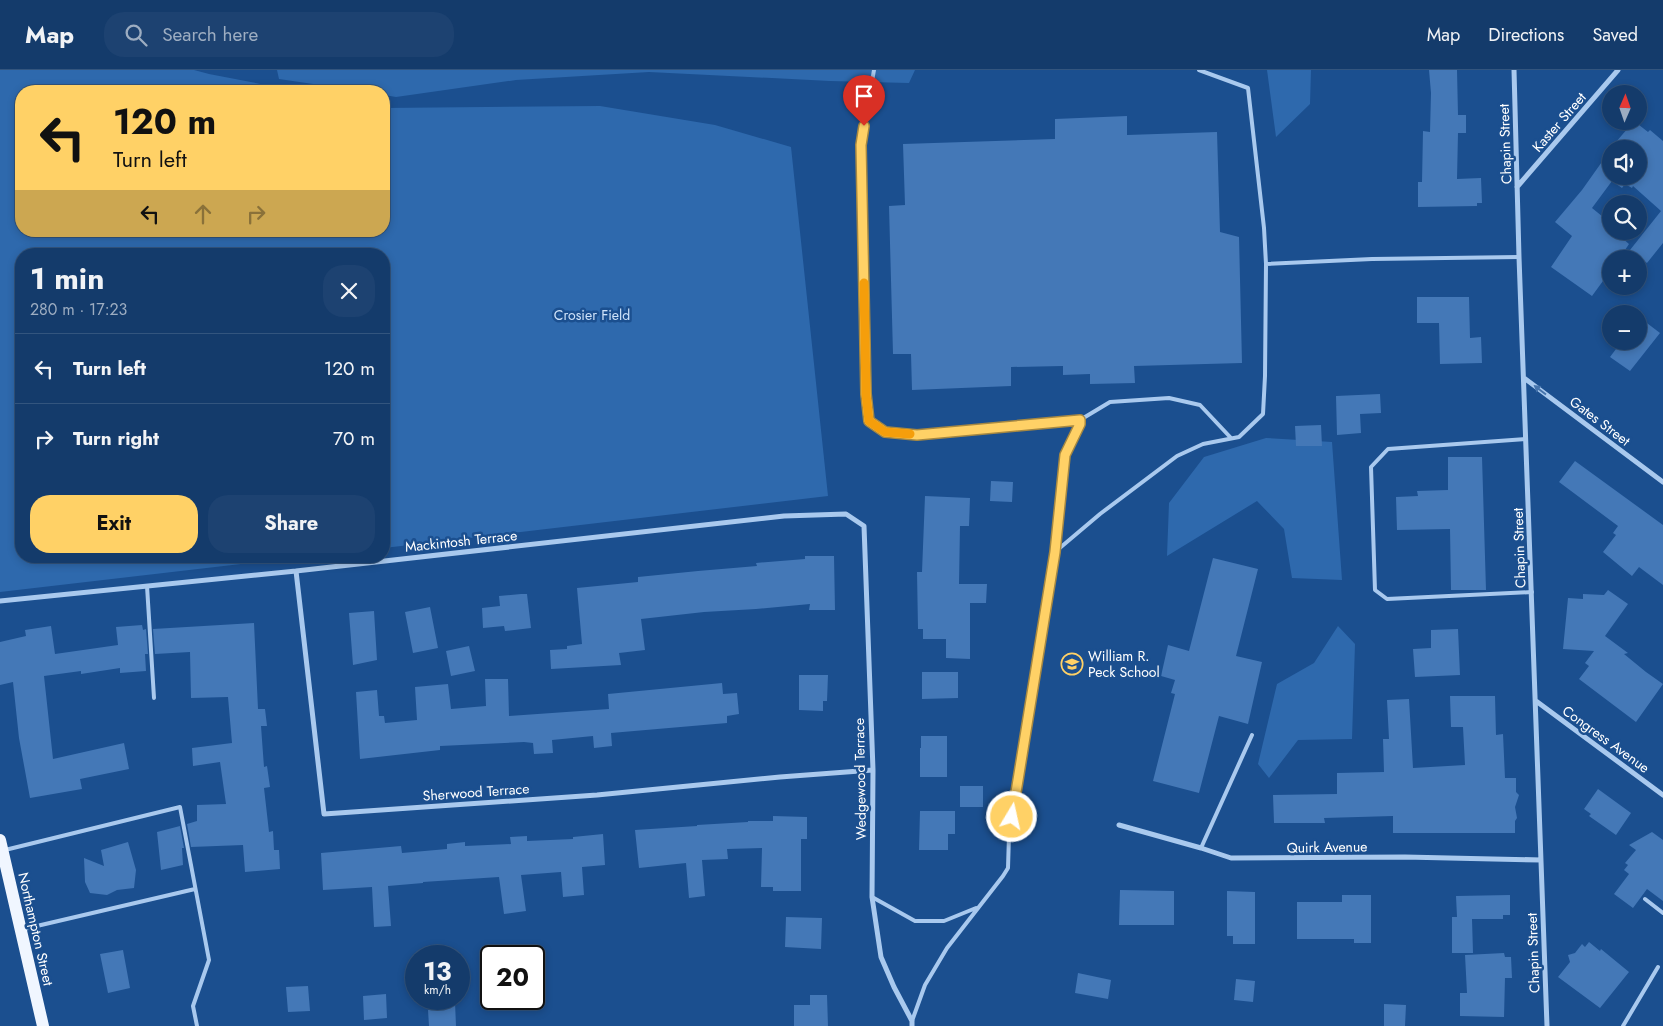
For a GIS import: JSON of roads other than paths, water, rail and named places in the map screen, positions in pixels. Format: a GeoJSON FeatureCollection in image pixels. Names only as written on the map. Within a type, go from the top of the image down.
{"type":"FeatureCollection","features":[{"type":"Feature","properties":{"kind":"main road","name":"Northampton Street"},"geometry":{"type":"LineString","coordinates":[[1,845],[3,866],[21,930],[43,1026]]}},
{"type":"Feature","properties":{"kind":"street","name":"Chapin Street"},"geometry":{"type":"LineString","coordinates":[[1514,70],[1547,1026]]}},
{"type":"Feature","properties":{"kind":"street","name":"Kaster Street"},"geometry":{"type":"LineString","coordinates":[[1517,188],[1618,70]]}},
{"type":"Feature","properties":{"kind":"street","name":"Gates Street"},"geometry":{"type":"LineString","coordinates":[[1524,378],[1663,482]]}},
{"type":"Feature","properties":{"kind":"street","name":"Mackintosh Terrace"},"geometry":{"type":"LineString","coordinates":[[390,560],[784,516],[846,514],[862,525]]}},
{"type":"Feature","properties":{"kind":"street","name":"Wedgewood Terrace"},"geometry":{"type":"LineString","coordinates":[[862,525],[864,526],[873,770],[872,896],[881,957],[912,1024]]}},
{"type":"Feature","properties":{"kind":"street","name":"Mackintosh Terrace"},"geometry":{"type":"LineString","coordinates":[[0,601],[367,563]]}},
{"type":"Feature","properties":{"kind":"street","name":"Sherwood Terrace"},"geometry":{"type":"LineString","coordinates":[[296,571],[324,814],[597,795],[873,770]]}},
{"type":"Feature","properties":{"kind":"street","name":"Congress Avenue"},"geometry":{"type":"LineString","coordinates":[[1536,701],[1663,795]]}},
{"type":"Feature","properties":{"kind":"street","name":"Quirk Avenue"},"geometry":{"type":"LineString","coordinates":[[1119,824],[1231,858],[1405,857],[1541,860]]}},
{"type":"Feature","properties":{"kind":"lane"},"geometry":{"type":"LineString","coordinates":[[874,70],[861,145],[866,394],[869,421],[885,432],[917,435],[1080,420],[1110,402],[1169,398],[1200,405],[1231,438]]}},
{"type":"Feature","properties":{"kind":"lane"},"geometry":{"type":"LineString","coordinates":[[1055,552],[1100,514],[1177,456],[1204,444],[1239,437],[1262,414],[1265,376],[1266,264],[1264,228],[1248,88],[1199,70]]}},
{"type":"Feature","properties":{"kind":"lane"},"geometry":{"type":"LineString","coordinates":[[1266,264],[1372,259],[1519,257]]}},
{"type":"Feature","properties":{"kind":"lane"},"geometry":{"type":"LineString","coordinates":[[912,1024],[925,985],[947,948],[1008,868],[1010,836],[1055,552],[1065,455],[1080,424],[1080,420]]}},
{"type":"Feature","properties":{"kind":"lane"},"geometry":{"type":"LineString","coordinates":[[1526,439],[1388,449],[1372,468],[1375,590],[1387,599],[1532,592]]}},
{"type":"Feature","properties":{"kind":"lane"},"geometry":{"type":"LineString","coordinates":[[147,586],[154,698]]}},
{"type":"Feature","properties":{"kind":"lane"},"geometry":{"type":"LineString","coordinates":[[1201,848],[1252,735]]}},
{"type":"Feature","properties":{"kind":"lane"},"geometry":{"type":"LineString","coordinates":[[1,845],[180,807],[209,960],[193,1006],[197,1026]]}},
{"type":"Feature","properties":{"kind":"lane"},"geometry":{"type":"LineString","coordinates":[[21,930],[195,889]]}},
{"type":"Feature","properties":{"kind":"lane"},"geometry":{"type":"LineString","coordinates":[[872,896],[915,921],[944,921],[978,907]]}},
{"type":"Feature","properties":{"kind":"lane"},"geometry":{"type":"LineString","coordinates":[[1645,899],[1663,912]]}},
{"type":"Feature","properties":{"kind":"lane"},"geometry":{"type":"LineString","coordinates":[[1623,1026],[1658,967]]}},
{"type":"Feature","properties":{"kind":"place","name":"William R. Peck School"},"geometry":{"type":"Point","coordinates":[1072,664]}},
{"type":"Feature","properties":{"kind":"park label","name":"Crosier Field"},"geometry":{"type":"Point","coordinates":[592,315]}}]}
